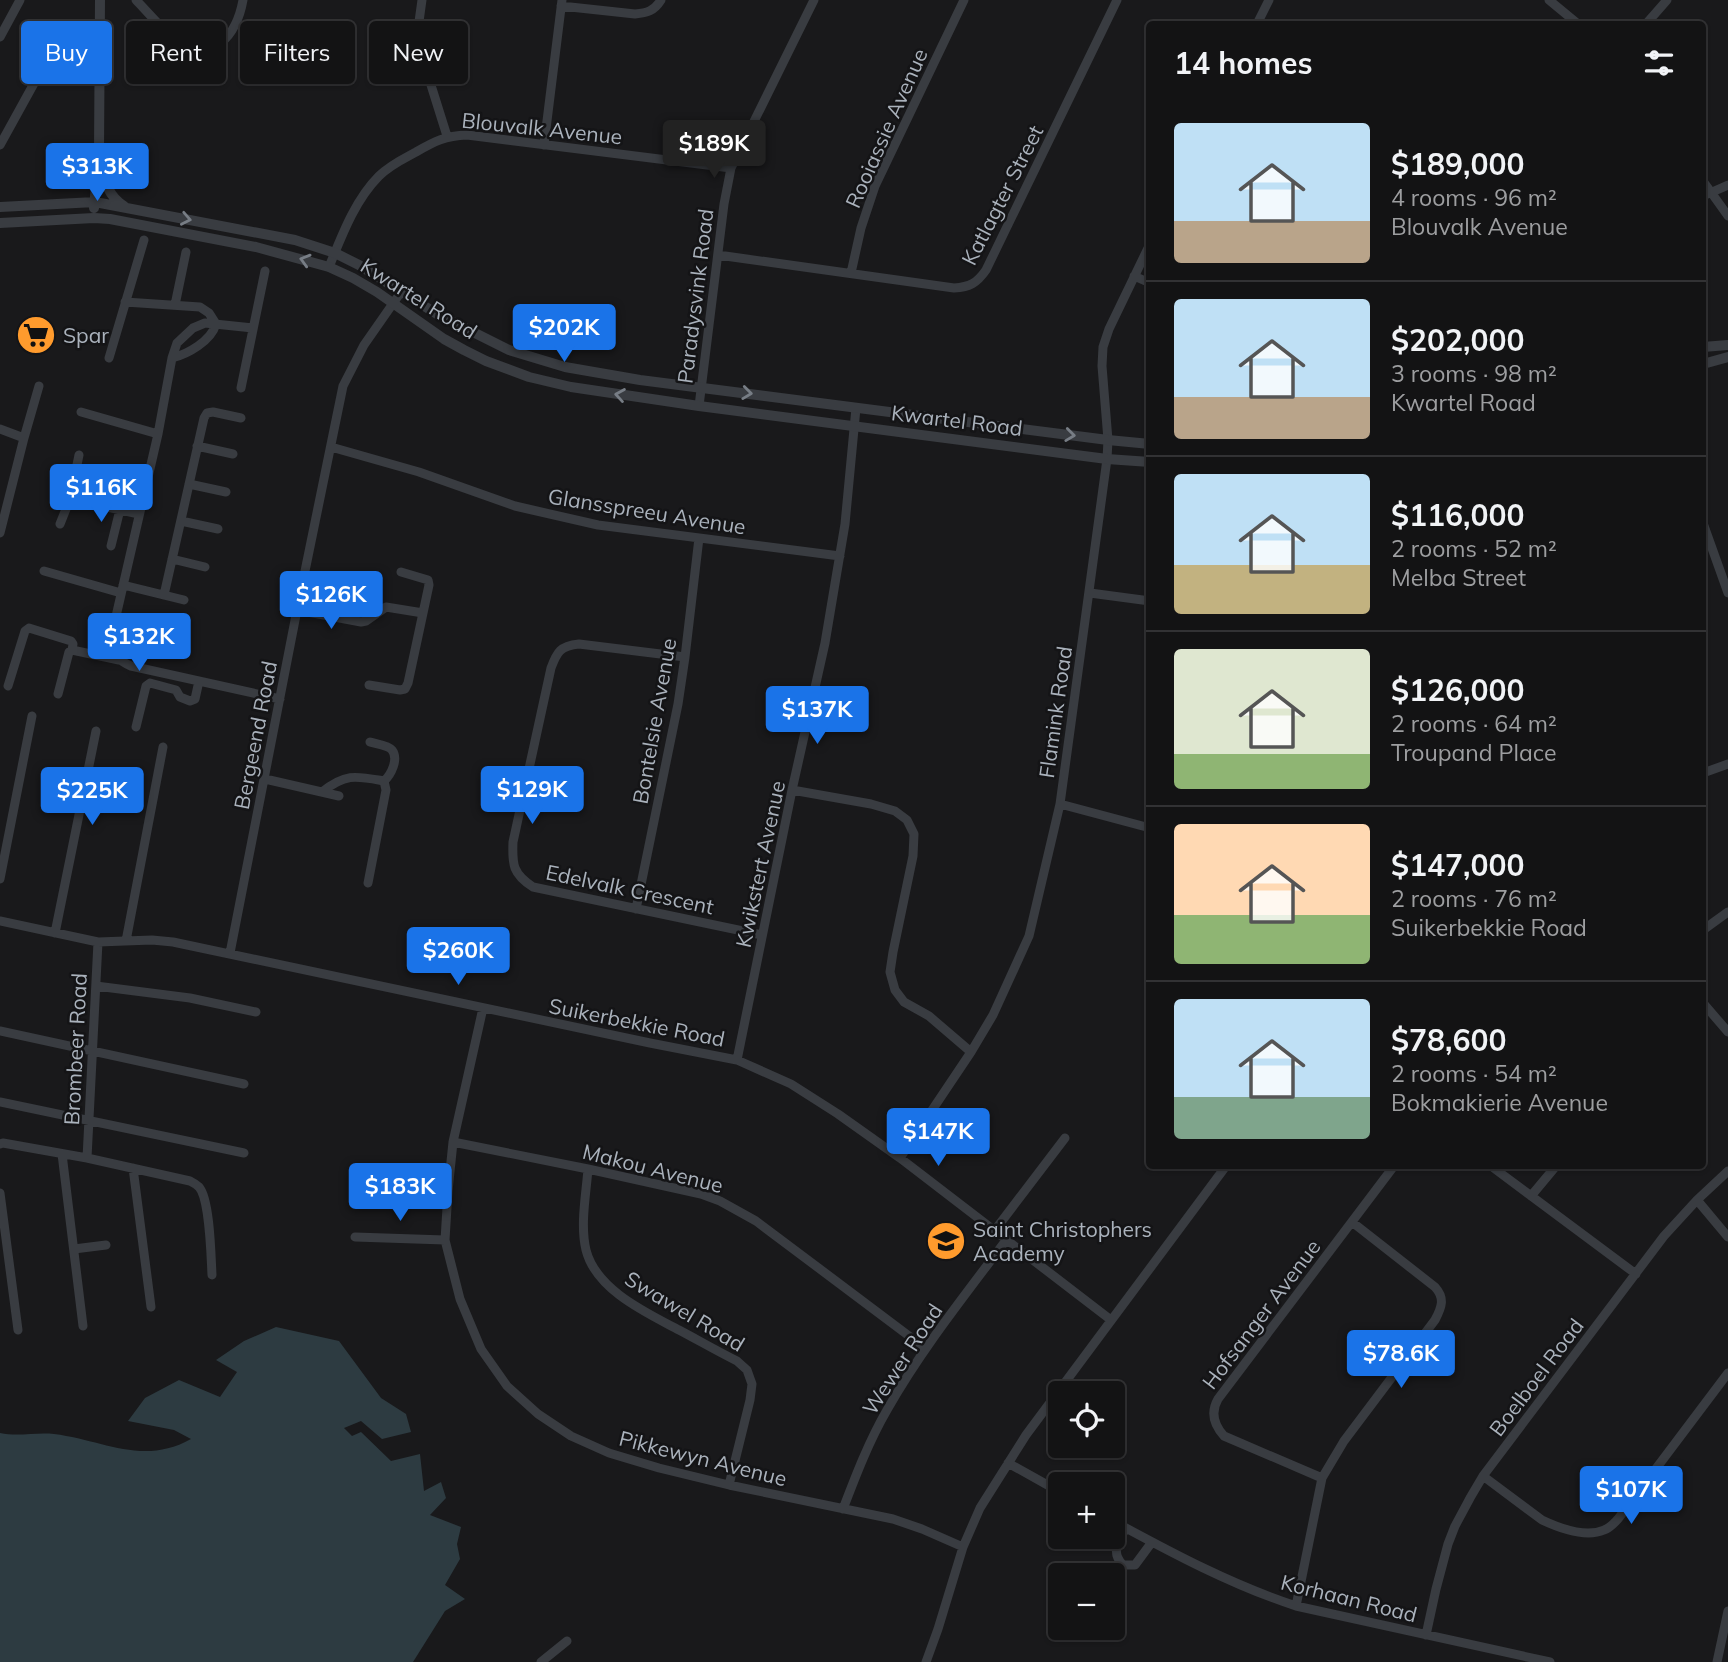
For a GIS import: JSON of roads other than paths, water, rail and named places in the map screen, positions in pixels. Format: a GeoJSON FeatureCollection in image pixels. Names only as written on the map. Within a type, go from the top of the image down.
{"type":"FeatureCollection","features":[{"type":"Feature","properties":{"kind":"street"},"geometry":{"type":"LineString","coordinates":[[0,37],[3,26],[20,0]]}},
{"type":"Feature","properties":{"kind":"street"},"geometry":{"type":"LineString","coordinates":[[94,0],[97,21]]}},
{"type":"Feature","properties":{"kind":"street"},"geometry":{"type":"LineString","coordinates":[[99,21],[100,0]]}},
{"type":"Feature","properties":{"kind":"street"},"geometry":{"type":"LineString","coordinates":[[101,21],[110,0]]}},
{"type":"Feature","properties":{"kind":"street"},"geometry":{"type":"LineString","coordinates":[[136,0],[181,46],[196,55],[204,55],[225,39],[235,26],[243,0]]}},
{"type":"Feature","properties":{"kind":"street"},"geometry":{"type":"LineString","coordinates":[[422,0],[418,36],[420,50],[447,136]]}},
{"type":"Feature","properties":{"kind":"street"},"geometry":{"type":"LineString","coordinates":[[544,145],[562,3],[635,14],[654,9],[660,0]]}},
{"type":"Feature","properties":{"kind":"street","name":"Paradysvink Road"},"geometry":{"type":"LineString","coordinates":[[698,406],[724,204],[732,168],[814,0]]}},
{"type":"Feature","properties":{"kind":"street","name":"Rooiassie Avenue"},"geometry":{"type":"LineString","coordinates":[[851,273],[861,228],[875,186],[964,0]]}},
{"type":"Feature","properties":{"kind":"street","name":"Katlagter Street"},"geometry":{"type":"LineString","coordinates":[[718,255],[954,288],[968,287],[978,281],[986,270],[1116,0]]}},
{"type":"Feature","properties":{"kind":"street"},"geometry":{"type":"LineString","coordinates":[[1258,21],[1269,0]]}},
{"type":"Feature","properties":{"kind":"street"},"geometry":{"type":"LineString","coordinates":[[1549,0],[1574,21]]}},
{"type":"Feature","properties":{"kind":"street"},"geometry":{"type":"LineString","coordinates":[[1649,21],[1667,0]]}},
{"type":"Feature","properties":{"kind":"street"},"geometry":{"type":"LineString","coordinates":[[0,145],[34,84]]}},
{"type":"Feature","properties":{"kind":"street"},"geometry":{"type":"LineString","coordinates":[[94,218],[99,150],[99,84]]}},
{"type":"Feature","properties":{"kind":"street","name":"Blouvalk Avenue"},"geometry":{"type":"LineString","coordinates":[[329,267],[353,213],[363,195],[380,175],[395,163],[447,136],[467,135],[732,168]]}},
{"type":"Feature","properties":{"kind":"street"},"geometry":{"type":"LineString","coordinates":[[99,150],[110,192],[118,203],[127,208]]}},
{"type":"Feature","properties":{"kind":"street"},"geometry":{"type":"LineString","coordinates":[[66,203],[86,192],[98,173]]}},
{"type":"Feature","properties":{"kind":"street"},"geometry":{"type":"LineString","coordinates":[[1728,185],[1707,194],[1728,216]]}},
{"type":"Feature","properties":{"kind":"street","name":"Kwartel Road"},"geometry":{"type":"LineString","coordinates":[[0,207],[95,202],[295,240],[335,253],[359,265],[461,327],[509,350],[565,367],[640,380],[1146,444]]}},
{"type":"Feature","properties":{"kind":"street","name":"Kwartel Road"},"geometry":{"type":"LineString","coordinates":[[0,223],[94,218],[256,247],[329,267],[353,278],[450,342],[486,361],[529,377],[571,387],[698,406],[1107,459],[1146,462]]}},
{"type":"Feature","properties":{"kind":"street"},"geometry":{"type":"LineString","coordinates":[[109,358],[144,240]]}},
{"type":"Feature","properties":{"kind":"street"},"geometry":{"type":"LineString","coordinates":[[175,305],[186,252]]}},
{"type":"Feature","properties":{"kind":"street","name":"Flamink Road"},"geometry":{"type":"LineString","coordinates":[[900,1158],[993,1015],[1029,936],[1060,804],[1107,459],[1103,347],[1146,252]]}},
{"type":"Feature","properties":{"kind":"street"},"geometry":{"type":"LineString","coordinates":[[241,388],[265,271]]}},
{"type":"Feature","properties":{"kind":"street"},"geometry":{"type":"LineString","coordinates":[[1134,276],[1146,281]]}},
{"type":"Feature","properties":{"kind":"street","name":"Bergeend Road"},"geometry":{"type":"LineString","coordinates":[[230,953],[343,386],[364,345],[401,292]]}},
{"type":"Feature","properties":{"kind":"street"},"geometry":{"type":"LineString","coordinates":[[125,302],[206,309],[216,324],[214,332],[185,355],[172,358]]}},
{"type":"Feature","properties":{"kind":"street"},"geometry":{"type":"LineString","coordinates":[[116,657],[111,638],[177,342],[192,328],[205,323],[253,328]]}},
{"type":"Feature","properties":{"kind":"street"},"geometry":{"type":"LineString","coordinates":[[450,342],[461,327]]}},
{"type":"Feature","properties":{"kind":"street"},"geometry":{"type":"LineString","coordinates":[[1706,347],[1728,345]]}},
{"type":"Feature","properties":{"kind":"street"},"geometry":{"type":"LineString","coordinates":[[1706,363],[1728,357]]}},
{"type":"Feature","properties":{"kind":"street"},"geometry":{"type":"LineString","coordinates":[[538,360],[548,371],[571,387]]}},
{"type":"Feature","properties":{"kind":"street"},"geometry":{"type":"LineString","coordinates":[[640,380],[662,401]]}},
{"type":"Feature","properties":{"kind":"street"},"geometry":{"type":"LineString","coordinates":[[0,533],[39,386]]}},
{"type":"Feature","properties":{"kind":"street"},"geometry":{"type":"LineString","coordinates":[[770,415],[773,396]]}},
{"type":"Feature","properties":{"kind":"street","name":"Kwikstert Avenue"},"geometry":{"type":"LineString","coordinates":[[737,1060],[825,643],[845,524],[856,408]]}},
{"type":"Feature","properties":{"kind":"street"},"geometry":{"type":"LineString","coordinates":[[81,412],[158,434]]}},
{"type":"Feature","properties":{"kind":"street"},"geometry":{"type":"LineString","coordinates":[[164,595],[204,418],[207,413],[213,412],[241,418]]}},
{"type":"Feature","properties":{"kind":"street"},"geometry":{"type":"LineString","coordinates":[[908,414],[916,426],[932,436]]}},
{"type":"Feature","properties":{"kind":"street"},"geometry":{"type":"LineString","coordinates":[[1012,428],[1031,439],[1041,450]]}},
{"type":"Feature","properties":{"kind":"street"},"geometry":{"type":"LineString","coordinates":[[0,429],[24,438]]}},
{"type":"Feature","properties":{"kind":"street"},"geometry":{"type":"LineString","coordinates":[[197,446],[233,454]]}},
{"type":"Feature","properties":{"kind":"street","name":"Glansspreeu Avenue"},"geometry":{"type":"LineString","coordinates":[[331,447],[419,472],[515,506],[567,519],[840,556]]}},
{"type":"Feature","properties":{"kind":"street"},"geometry":{"type":"LineString","coordinates":[[60,524],[70,499],[79,455]]}},
{"type":"Feature","properties":{"kind":"street"},"geometry":{"type":"LineString","coordinates":[[111,546],[130,469]]}},
{"type":"Feature","properties":{"kind":"street"},"geometry":{"type":"LineString","coordinates":[[189,484],[226,492]]}},
{"type":"Feature","properties":{"kind":"street"},"geometry":{"type":"LineString","coordinates":[[70,499],[139,514]]}},
{"type":"Feature","properties":{"kind":"street"},"geometry":{"type":"LineString","coordinates":[[181,521],[218,529]]}},
{"type":"Feature","properties":{"kind":"street"},"geometry":{"type":"LineString","coordinates":[[1706,531],[1728,593]]}},
{"type":"Feature","properties":{"kind":"street","name":"Bontelsie Avenue"},"geometry":{"type":"LineString","coordinates":[[636,909],[678,704],[699,538]]}},
{"type":"Feature","properties":{"kind":"street"},"geometry":{"type":"LineString","coordinates":[[172,559],[205,567]]}},
{"type":"Feature","properties":{"kind":"street"},"geometry":{"type":"LineString","coordinates":[[44,571],[106,589],[143,590],[184,600]]}},
{"type":"Feature","properties":{"kind":"street"},"geometry":{"type":"LineString","coordinates":[[369,685],[400,690],[408,683],[429,585],[428,580],[401,572]]}},
{"type":"Feature","properties":{"kind":"street"},"geometry":{"type":"LineString","coordinates":[[1090,593],[1146,600]]}},
{"type":"Feature","properties":{"kind":"street"},"geometry":{"type":"LineString","coordinates":[[297,610],[361,622],[386,607],[423,613]]}},
{"type":"Feature","properties":{"kind":"street"},"geometry":{"type":"LineString","coordinates":[[8,686],[25,631],[29,628],[71,641],[73,644],[72,650],[66,656],[58,694]]}},
{"type":"Feature","properties":{"kind":"street","name":"Edelvalk Crescent"},"geometry":{"type":"LineString","coordinates":[[685,657],[579,644],[569,645],[555,657],[513,842],[512,859],[515,871],[533,887],[762,935]]}},
{"type":"Feature","properties":{"kind":"street"},"geometry":{"type":"LineString","coordinates":[[72,650],[116,657],[131,666],[280,699]]}},
{"type":"Feature","properties":{"kind":"street"},"geometry":{"type":"LineString","coordinates":[[136,727],[146,686],[150,683],[176,690],[180,697],[190,701],[195,699],[199,681]]}},
{"type":"Feature","properties":{"kind":"street"},"geometry":{"type":"LineString","coordinates":[[0,879],[32,716]]}},
{"type":"Feature","properties":{"kind":"street"},"geometry":{"type":"LineString","coordinates":[[55,933],[96,731]]}},
{"type":"Feature","properties":{"kind":"street"},"geometry":{"type":"LineString","coordinates":[[370,742],[390,748],[393,752],[391,773],[384,781]]}},
{"type":"Feature","properties":{"kind":"street"},"geometry":{"type":"LineString","coordinates":[[126,941],[163,747]]}},
{"type":"Feature","properties":{"kind":"street"},"geometry":{"type":"LineString","coordinates":[[1706,772],[1728,764]]}},
{"type":"Feature","properties":{"kind":"street"},"geometry":{"type":"LineString","coordinates":[[322,792],[345,778],[354,776],[384,781]]}},
{"type":"Feature","properties":{"kind":"street"},"geometry":{"type":"LineString","coordinates":[[265,779],[339,796]]}},
{"type":"Feature","properties":{"kind":"street"},"geometry":{"type":"LineString","coordinates":[[368,883],[386,790],[384,781]]}},
{"type":"Feature","properties":{"kind":"street"},"geometry":{"type":"LineString","coordinates":[[792,790],[871,804],[895,811],[907,820],[914,834],[913,856],[890,972],[895,990],[904,1002],[929,1017],[971,1052]]}},
{"type":"Feature","properties":{"kind":"street"},"geometry":{"type":"LineString","coordinates":[[1060,804],[1146,827]]}},
{"type":"Feature","properties":{"kind":"street"},"geometry":{"type":"LineString","coordinates":[[1706,928],[1728,912]]}},
{"type":"Feature","properties":{"kind":"street","name":"Suikerbekkie Road"},"geometry":{"type":"LineString","coordinates":[[0,921],[98,942],[173,942],[737,1060],[791,1084],[838,1114],[900,1158],[1111,1320]]}},
{"type":"Feature","properties":{"kind":"street","name":"Brombeer Road"},"geometry":{"type":"LineString","coordinates":[[87,1158],[98,942]]}},
{"type":"Feature","properties":{"kind":"street"},"geometry":{"type":"LineString","coordinates":[[96,986],[190,998],[256,1012]]}},
{"type":"Feature","properties":{"kind":"street"},"geometry":{"type":"LineString","coordinates":[[1706,1006],[1728,1032]]}},
{"type":"Feature","properties":{"kind":"street","name":"Pikkewyn Avenue"},"geometry":{"type":"LineString","coordinates":[[483,1008],[453,1142],[445,1240],[460,1299],[481,1349],[507,1385],[538,1414],[570,1436],[609,1453],[729,1485],[874,1514],[911,1524],[963,1547]]}},
{"type":"Feature","properties":{"kind":"street"},"geometry":{"type":"LineString","coordinates":[[0,1031],[244,1084]]}},
{"type":"Feature","properties":{"kind":"street"},"geometry":{"type":"LineString","coordinates":[[0,1102],[244,1153]]}},
{"type":"Feature","properties":{"kind":"street"},"geometry":{"type":"LineString","coordinates":[[995,1230],[1065,1138]]}},
{"type":"Feature","properties":{"kind":"street","name":"Makou Avenue"},"geometry":{"type":"LineString","coordinates":[[453,1142],[701,1194],[728,1205],[756,1221],[925,1348]]}},
{"type":"Feature","properties":{"kind":"street"},"geometry":{"type":"LineString","coordinates":[[0,1144],[87,1158],[190,1181],[198,1186],[204,1195],[212,1275]]}},
{"type":"Feature","properties":{"kind":"street"},"geometry":{"type":"LineString","coordinates":[[62,1154],[83,1326]]}},
{"type":"Feature","properties":{"kind":"street"},"geometry":{"type":"LineString","coordinates":[[133,1168],[151,1307]]}},
{"type":"Feature","properties":{"kind":"street","name":"Swawel Road"},"geometry":{"type":"LineString","coordinates":[[589,1169],[584,1231],[586,1252],[596,1270],[613,1290],[634,1306],[737,1361],[747,1370],[752,1384],[750,1400],[729,1485]]}},
{"type":"Feature","properties":{"kind":"street"},"geometry":{"type":"LineString","coordinates":[[926,1662],[939,1629],[963,1547],[980,1508],[1041,1414],[1224,1169]]}},
{"type":"Feature","properties":{"kind":"street","name":"Hofsanger Avenue"},"geometry":{"type":"LineString","coordinates":[[1322,1478],[1229,1439],[1216,1426],[1214,1406],[1392,1169]]}},
{"type":"Feature","properties":{"kind":"street"},"geometry":{"type":"LineString","coordinates":[[1495,1169],[1636,1274]]}},
{"type":"Feature","properties":{"kind":"street"},"geometry":{"type":"LineString","coordinates":[[1531,1196],[1554,1169]]}},
{"type":"Feature","properties":{"kind":"street","name":"Boelboel Road"},"geometry":{"type":"LineString","coordinates":[[1426,1635],[1448,1544],[1483,1476],[1664,1236],[1728,1171]]}},
{"type":"Feature","properties":{"kind":"street"},"geometry":{"type":"LineString","coordinates":[[0,1194],[18,1330]]}},
{"type":"Feature","properties":{"kind":"street"},"geometry":{"type":"LineString","coordinates":[[1697,1200],[1728,1237]]}},
{"type":"Feature","properties":{"kind":"street"},"geometry":{"type":"LineString","coordinates":[[1296,1606],[1322,1478],[1344,1441],[1441,1310],[1442,1300],[1435,1287],[1352,1222]]}},
{"type":"Feature","properties":{"kind":"street"},"geometry":{"type":"LineString","coordinates":[[355,1237],[445,1240]]}},
{"type":"Feature","properties":{"kind":"street","name":"Wewer Road"},"geometry":{"type":"LineString","coordinates":[[844,1508],[863,1458],[886,1412],[925,1348],[1007,1239]]}},
{"type":"Feature","properties":{"kind":"street"},"geometry":{"type":"LineString","coordinates":[[74,1249],[106,1245]]}},
{"type":"Feature","properties":{"kind":"street"},"geometry":{"type":"LineString","coordinates":[[1483,1476],[1542,1520],[1579,1531],[1603,1531],[1618,1519],[1728,1373]]}},
{"type":"Feature","properties":{"kind":"street"},"geometry":{"type":"LineString","coordinates":[[1008,1463],[1048,1485]]}},
{"type":"Feature","properties":{"kind":"street"},"geometry":{"type":"LineString","coordinates":[[1126,1528],[1115,1550],[1123,1565],[1135,1565],[1152,1542]]}},
{"type":"Feature","properties":{"kind":"street","name":"Korhaan Road"},"geometry":{"type":"LineString","coordinates":[[1126,1528],[1251,1589],[1296,1606],[1550,1662]]}},
{"type":"Feature","properties":{"kind":"street"},"geometry":{"type":"LineString","coordinates":[[1717,1662],[1728,1611]]}},
{"type":"Feature","properties":{"kind":"street"},"geometry":{"type":"LineString","coordinates":[[541,1662],[567,1642]]}},
{"type":"Feature","properties":{"kind":"place","name":"Spar"},"geometry":{"type":"Point","coordinates":[36,335]}},
{"type":"Feature","properties":{"kind":"place","name":"Saint Christophers Academy"},"geometry":{"type":"Point","coordinates":[946,1241]}}]}
